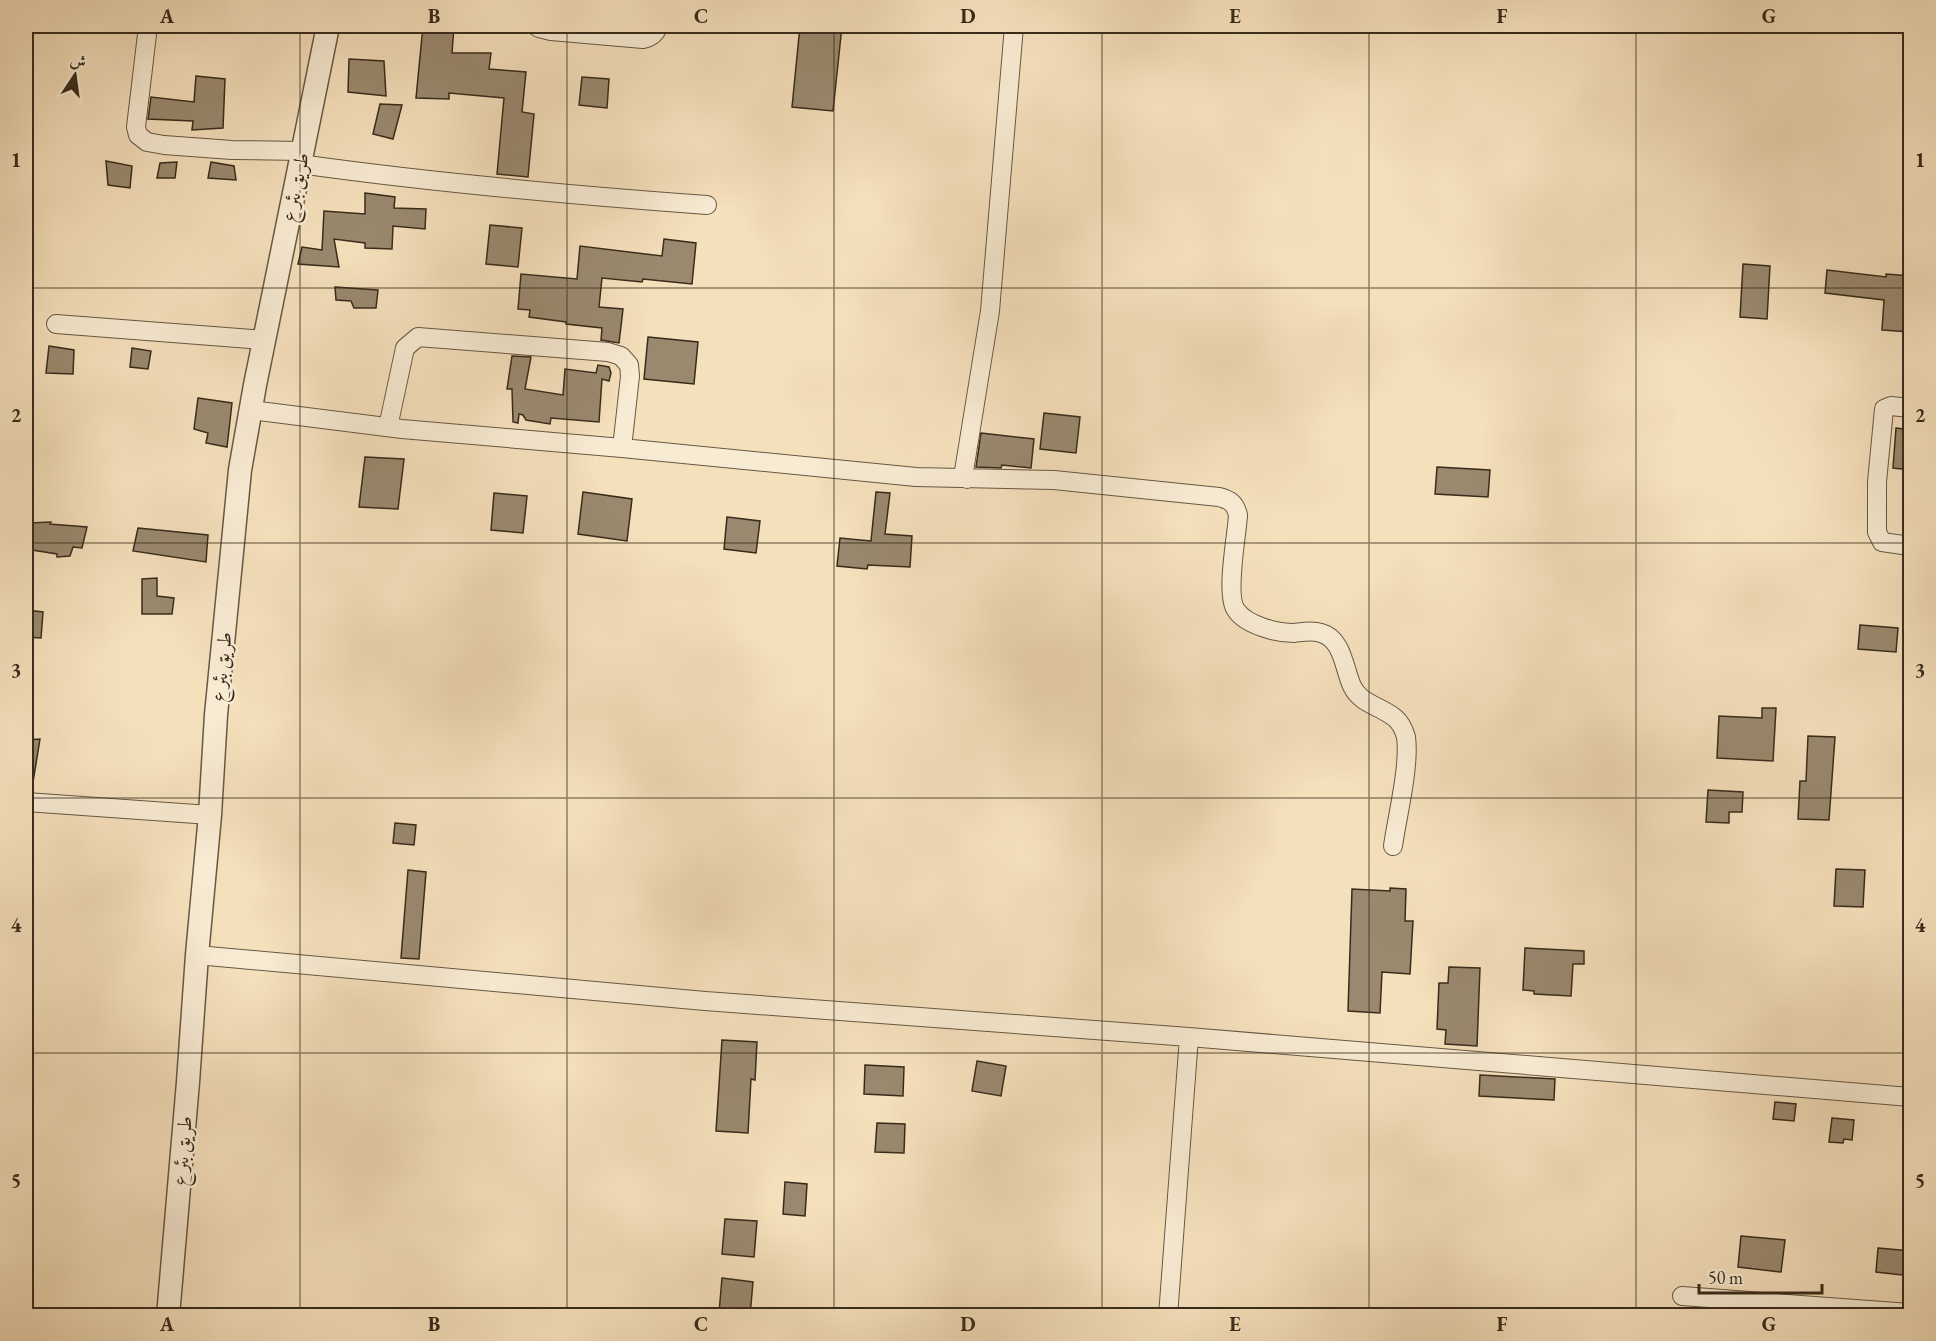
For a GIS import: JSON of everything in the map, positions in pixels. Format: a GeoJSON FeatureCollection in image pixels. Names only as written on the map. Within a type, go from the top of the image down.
{"type":"FeatureCollection","features":[{"type":"Feature","properties":{"kind":"street"},"geometry":{"type":"LineString","coordinates":[[148,26],[136,127],[138,135],[147,142],[302,157],[405,178],[706,205]]}},
{"type":"Feature","properties":{"kind":"street","name":"طريق بئر ع"},"geometry":{"type":"LineString","coordinates":[[168,1316],[210,815],[216,715],[240,470],[328,26]]}},
{"type":"Feature","properties":{"kind":"street"},"geometry":{"type":"LineString","coordinates":[[536,26],[552,31],[643,39],[654,35],[658,26]]}},
{"type":"Feature","properties":{"kind":"street"},"geometry":{"type":"LineString","coordinates":[[967,479],[964,471],[990,311],[1014,26]]}},
{"type":"Feature","properties":{"kind":"street"},"geometry":{"type":"LineString","coordinates":[[56,324],[264,340]]}},
{"type":"Feature","properties":{"kind":"street"},"geometry":{"type":"LineString","coordinates":[[388,427],[405,348],[418,337],[608,352],[621,356],[629,365],[630,376],[622,448]]}},
{"type":"Feature","properties":{"kind":"street"},"geometry":{"type":"LineString","coordinates":[[1911,408],[1892,406],[1884,409],[1877,482],[1877,532],[1882,542],[1911,546]]}},
{"type":"Feature","properties":{"kind":"street"},"geometry":{"type":"LineString","coordinates":[[251,410],[388,427],[904,476],[1054,480],[1230,500],[1236,507],[1238,515],[1231,593],[1236,610],[1248,620],[1266,628],[1291,633],[1321,633],[1328,636],[1342,656],[1352,687],[1360,699],[1386,711],[1403,728],[1406,738],[1406,761],[1393,846]]}},
{"type":"Feature","properties":{"kind":"street"},"geometry":{"type":"LineString","coordinates":[[26,802],[210,815]]}},
{"type":"Feature","properties":{"kind":"street"},"geometry":{"type":"LineString","coordinates":[[197,955],[705,1001],[1189,1037],[1911,1097]]}},
{"type":"Feature","properties":{"kind":"street"},"geometry":{"type":"LineString","coordinates":[[1168,1316],[1189,1037]]}},
{"type":"Feature","properties":{"kind":"street"},"geometry":{"type":"LineString","coordinates":[[1682,1296],[1911,1313]]}},
{"type":"Feature","properties":{"kind":"building"},"geometry":{"type":"Polygon","coordinates":[[[423,26],[454,26],[452,53],[491,53],[489,69],[526,72],[522,112],[534,114],[528,177],[497,174],[504,98],[449,93],[449,99],[416,98],[423,26]]]}},
{"type":"Feature","properties":{"kind":"building"},"geometry":{"type":"Polygon","coordinates":[[[800,26],[842,26],[833,111],[792,107],[800,26]]]}},
{"type":"Feature","properties":{"kind":"building"},"geometry":{"type":"Polygon","coordinates":[[[349,59],[384,61],[386,96],[348,92],[349,59]]]}},
{"type":"Feature","properties":{"kind":"building"},"geometry":{"type":"Polygon","coordinates":[[[196,76],[225,79],[223,128],[192,130],[193,121],[148,119],[151,97],[194,102],[196,76]]]}},
{"type":"Feature","properties":{"kind":"building"},"geometry":{"type":"Polygon","coordinates":[[[582,77],[609,79],[607,108],[579,105],[582,77]]]}},
{"type":"Feature","properties":{"kind":"building"},"geometry":{"type":"Polygon","coordinates":[[[380,104],[402,105],[393,139],[373,134],[380,104]]]}},
{"type":"Feature","properties":{"kind":"building"},"geometry":{"type":"Polygon","coordinates":[[[106,161],[132,166],[130,188],[108,185],[106,161]]]}},
{"type":"Feature","properties":{"kind":"building"},"geometry":{"type":"Polygon","coordinates":[[[177,162],[175,178],[157,178],[160,163],[177,162]]]}},
{"type":"Feature","properties":{"kind":"building"},"geometry":{"type":"Polygon","coordinates":[[[211,162],[234,166],[236,180],[208,178],[211,162]]]}},
{"type":"Feature","properties":{"kind":"building"},"geometry":{"type":"Polygon","coordinates":[[[365,193],[395,197],[394,208],[426,209],[425,229],[393,226],[392,249],[365,248],[365,243],[334,239],[339,267],[298,264],[302,247],[322,250],[324,211],[365,214],[365,193]]]}},
{"type":"Feature","properties":{"kind":"building"},"geometry":{"type":"Polygon","coordinates":[[[490,225],[522,228],[518,267],[486,264],[490,225]]]}},
{"type":"Feature","properties":{"kind":"building"},"geometry":{"type":"Polygon","coordinates":[[[664,239],[696,243],[692,284],[602,278],[599,307],[623,309],[619,343],[601,340],[602,328],[529,317],[530,310],[518,309],[521,274],[577,279],[580,246],[662,256],[664,239]]]}},
{"type":"Feature","properties":{"kind":"building"},"geometry":{"type":"Polygon","coordinates":[[[1743,264],[1770,266],[1767,319],[1740,317],[1743,264]]]}},
{"type":"Feature","properties":{"kind":"building"},"geometry":{"type":"Polygon","coordinates":[[[1827,270],[1886,277],[1886,274],[1911,276],[1911,332],[1882,330],[1884,300],[1825,293],[1827,270]]]}},
{"type":"Feature","properties":{"kind":"building"},"geometry":{"type":"Polygon","coordinates":[[[335,287],[378,290],[376,308],[354,308],[351,301],[336,300],[335,287]]]}},
{"type":"Feature","properties":{"kind":"building"},"geometry":{"type":"Polygon","coordinates":[[[648,337],[698,342],[694,384],[644,379],[648,337]]]}},
{"type":"Feature","properties":{"kind":"building"},"geometry":{"type":"Polygon","coordinates":[[[49,346],[74,350],[73,374],[46,373],[49,346]]]}},
{"type":"Feature","properties":{"kind":"building"},"geometry":{"type":"Polygon","coordinates":[[[132,348],[151,351],[148,369],[130,367],[132,348]]]}},
{"type":"Feature","properties":{"kind":"building"},"geometry":{"type":"Polygon","coordinates":[[[512,356],[531,357],[525,389],[563,395],[565,369],[596,373],[598,365],[609,367],[611,373],[609,381],[602,379],[599,422],[551,418],[550,424],[526,420],[523,415],[519,414],[518,423],[513,422],[512,389],[507,389],[512,356]]]}},
{"type":"Feature","properties":{"kind":"building"},"geometry":{"type":"Polygon","coordinates":[[[198,398],[232,403],[227,447],[206,443],[208,433],[194,429],[198,398]]]}},
{"type":"Feature","properties":{"kind":"building"},"geometry":{"type":"Polygon","coordinates":[[[1044,413],[1080,417],[1076,453],[1040,449],[1044,413]]]}},
{"type":"Feature","properties":{"kind":"building"},"geometry":{"type":"Polygon","coordinates":[[[1896,428],[1911,430],[1911,470],[1893,468],[1896,428]]]}},
{"type":"Feature","properties":{"kind":"building"},"geometry":{"type":"Polygon","coordinates":[[[981,433],[1034,439],[1031,468],[1002,465],[1001,468],[976,467],[981,433]]]}},
{"type":"Feature","properties":{"kind":"building"},"geometry":{"type":"Polygon","coordinates":[[[365,457],[404,459],[398,509],[359,507],[365,457]]]}},
{"type":"Feature","properties":{"kind":"building"},"geometry":{"type":"Polygon","coordinates":[[[1437,467],[1490,470],[1488,497],[1435,494],[1437,467]]]}},
{"type":"Feature","properties":{"kind":"building"},"geometry":{"type":"Polygon","coordinates":[[[583,492],[632,499],[627,541],[578,534],[583,492]]]}},
{"type":"Feature","properties":{"kind":"building"},"geometry":{"type":"Polygon","coordinates":[[[876,492],[890,493],[885,534],[912,536],[910,567],[868,565],[867,569],[837,566],[840,538],[871,541],[876,492]]]}},
{"type":"Feature","properties":{"kind":"building"},"geometry":{"type":"Polygon","coordinates":[[[494,493],[527,496],[523,533],[491,530],[494,493]]]}},
{"type":"Feature","properties":{"kind":"building"},"geometry":{"type":"Polygon","coordinates":[[[727,517],[760,521],[756,553],[724,549],[727,517]]]}},
{"type":"Feature","properties":{"kind":"building"},"geometry":{"type":"Polygon","coordinates":[[[51,522],[50,524],[87,527],[82,548],[73,547],[70,556],[57,557],[57,554],[26,549],[29,523],[51,522]]]}},
{"type":"Feature","properties":{"kind":"building"},"geometry":{"type":"Polygon","coordinates":[[[138,528],[208,535],[206,562],[133,551],[138,528]]]}},
{"type":"Feature","properties":{"kind":"building"},"geometry":{"type":"Polygon","coordinates":[[[157,578],[157,596],[174,598],[172,614],[142,614],[142,579],[157,578]]]}},
{"type":"Feature","properties":{"kind":"building"},"geometry":{"type":"Polygon","coordinates":[[[26,610],[43,612],[41,638],[26,637],[26,610]]]}},
{"type":"Feature","properties":{"kind":"building"},"geometry":{"type":"Polygon","coordinates":[[[1860,625],[1898,628],[1896,652],[1858,649],[1860,625]]]}},
{"type":"Feature","properties":{"kind":"building"},"geometry":{"type":"Polygon","coordinates":[[[1762,708],[1776,708],[1773,761],[1717,758],[1719,716],[1762,718],[1762,708]]]}},
{"type":"Feature","properties":{"kind":"building"},"geometry":{"type":"Polygon","coordinates":[[[1808,736],[1835,737],[1829,820],[1798,819],[1800,781],[1806,781],[1808,736]]]}},
{"type":"Feature","properties":{"kind":"building"},"geometry":{"type":"Polygon","coordinates":[[[40,739],[33,782],[26,782],[26,740],[40,739]]]}},
{"type":"Feature","properties":{"kind":"building"},"geometry":{"type":"Polygon","coordinates":[[[1708,790],[1743,792],[1742,812],[1729,812],[1729,823],[1706,822],[1708,790]]]}},
{"type":"Feature","properties":{"kind":"building"},"geometry":{"type":"Polygon","coordinates":[[[395,823],[416,825],[414,845],[393,843],[395,823]]]}},
{"type":"Feature","properties":{"kind":"building"},"geometry":{"type":"Polygon","coordinates":[[[1836,869],[1865,870],[1863,907],[1834,906],[1836,869]]]}},
{"type":"Feature","properties":{"kind":"building"},"geometry":{"type":"Polygon","coordinates":[[[408,870],[426,872],[419,959],[401,958],[408,870]]]}},
{"type":"Feature","properties":{"kind":"building"},"geometry":{"type":"Polygon","coordinates":[[[1390,888],[1406,889],[1405,921],[1413,921],[1410,974],[1382,972],[1380,1013],[1348,1011],[1352,889],[1390,891],[1390,888]]]}},
{"type":"Feature","properties":{"kind":"building"},"geometry":{"type":"Polygon","coordinates":[[[1525,948],[1584,951],[1584,964],[1573,964],[1571,996],[1534,994],[1534,991],[1523,990],[1525,948]]]}},
{"type":"Feature","properties":{"kind":"building"},"geometry":{"type":"Polygon","coordinates":[[[1449,967],[1480,968],[1477,1046],[1445,1044],[1446,1030],[1437,1029],[1439,983],[1448,983],[1449,967]]]}},
{"type":"Feature","properties":{"kind":"building"},"geometry":{"type":"Polygon","coordinates":[[[722,1040],[757,1042],[755,1080],[751,1079],[748,1133],[716,1131],[722,1040]]]}},
{"type":"Feature","properties":{"kind":"building"},"geometry":{"type":"Polygon","coordinates":[[[977,1061],[1006,1066],[1001,1096],[972,1091],[977,1061]]]}},
{"type":"Feature","properties":{"kind":"building"},"geometry":{"type":"Polygon","coordinates":[[[865,1065],[904,1067],[903,1096],[864,1094],[865,1065]]]}},
{"type":"Feature","properties":{"kind":"building"},"geometry":{"type":"Polygon","coordinates":[[[1480,1075],[1555,1079],[1554,1100],[1479,1096],[1480,1075]]]}},
{"type":"Feature","properties":{"kind":"building"},"geometry":{"type":"Polygon","coordinates":[[[1775,1102],[1796,1104],[1794,1121],[1773,1119],[1775,1102]]]}},
{"type":"Feature","properties":{"kind":"building"},"geometry":{"type":"Polygon","coordinates":[[[1832,1118],[1854,1120],[1852,1140],[1844,1139],[1843,1143],[1829,1142],[1832,1118]]]}},
{"type":"Feature","properties":{"kind":"building"},"geometry":{"type":"Polygon","coordinates":[[[877,1123],[905,1124],[904,1153],[875,1152],[877,1123]]]}},
{"type":"Feature","properties":{"kind":"building"},"geometry":{"type":"Polygon","coordinates":[[[785,1182],[807,1184],[805,1216],[783,1214],[785,1182]]]}},
{"type":"Feature","properties":{"kind":"building"},"geometry":{"type":"Polygon","coordinates":[[[725,1219],[757,1221],[754,1257],[722,1254],[725,1219]]]}},
{"type":"Feature","properties":{"kind":"building"},"geometry":{"type":"Polygon","coordinates":[[[1741,1236],[1785,1240],[1781,1272],[1738,1267],[1741,1236]]]}},
{"type":"Feature","properties":{"kind":"building"},"geometry":{"type":"Polygon","coordinates":[[[1878,1248],[1911,1251],[1911,1276],[1876,1272],[1878,1248]]]}},
{"type":"Feature","properties":{"kind":"building"},"geometry":{"type":"Polygon","coordinates":[[[722,1278],[753,1282],[750,1316],[719,1313],[722,1278]]]}}]}
